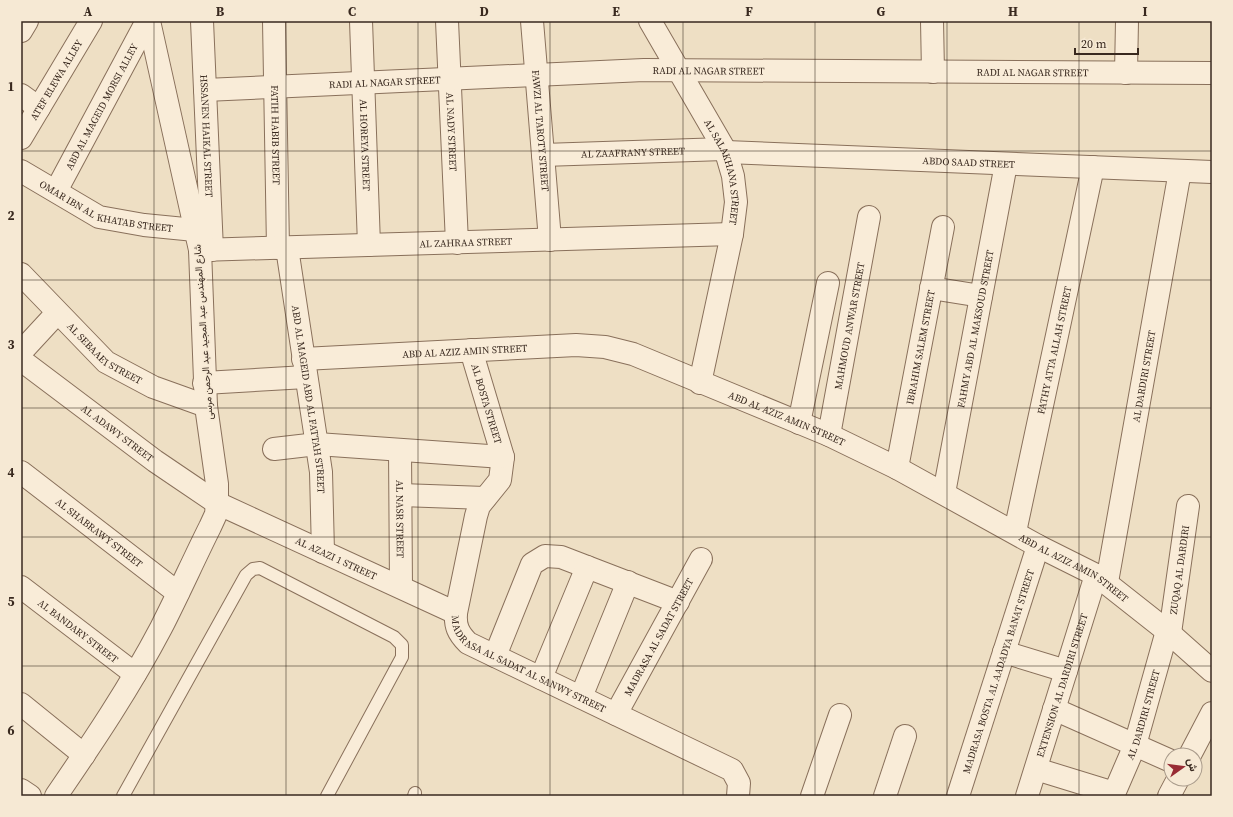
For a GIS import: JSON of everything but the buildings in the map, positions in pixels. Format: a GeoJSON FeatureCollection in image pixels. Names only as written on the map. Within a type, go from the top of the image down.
{"type":"FeatureCollection","features":[{"type":"Feature","properties":{"kind":"street"},"geometry":{"type":"LineString","coordinates":[[21,31],[27,21]]}},
{"type":"Feature","properties":{"kind":"street","name":"ATEF ELEWA ALLEY"},"geometry":{"type":"LineString","coordinates":[[21,138],[91,21]]}},
{"type":"Feature","properties":{"kind":"street","name":"HSSANEN HAIKAL STREET"},"geometry":{"type":"LineString","coordinates":[[202,21],[205,90],[202,243]]}},
{"type":"Feature","properties":{"kind":"street","name":"FATIH HABIB STREET"},"geometry":{"type":"LineString","coordinates":[[274,21],[282,248]]}},
{"type":"Feature","properties":{"kind":"street","name":"AL HOREYA STREET"},"geometry":{"type":"LineString","coordinates":[[362,21],[369,245]]}},
{"type":"Feature","properties":{"kind":"street","name":"AL NADY STREET"},"geometry":{"type":"LineString","coordinates":[[447,21],[457,243]]}},
{"type":"Feature","properties":{"kind":"street","name":"FAWZI AL TAROTY STREET"},"geometry":{"type":"LineString","coordinates":[[532,21],[550,240]]}},
{"type":"Feature","properties":{"kind":"street","name":"AL SALAKHANA STREET"},"geometry":{"type":"LineString","coordinates":[[650,21],[725,150],[733,176],[736,202],[732,234],[700,383]]}},
{"type":"Feature","properties":{"kind":"street"},"geometry":{"type":"LineString","coordinates":[[932,21],[933,72]]}},
{"type":"Feature","properties":{"kind":"street"},"geometry":{"type":"LineString","coordinates":[[1126,73],[1127,21]]}},
{"type":"Feature","properties":{"kind":"street","name":"ABD AL MAGEID MORSI ALLEY"},"geometry":{"type":"LineString","coordinates":[[56,192],[143,22]]}},
{"type":"Feature","properties":{"kind":"street","name":"شارع المهندس عبد المجيد عبد الرحمن مرسى"},"geometry":{"type":"LineString","coordinates":[[56,796],[84,755],[135,674],[160,629],[210,527],[217,503],[214,457],[204,383],[202,243],[143,22]]}},
{"type":"Feature","properties":{"kind":"street","name":"RADI AL NAGAR STREET"},"geometry":{"type":"LineString","coordinates":[[205,90],[644,70],[1212,73]]}},
{"type":"Feature","properties":{"kind":"street"},"geometry":{"type":"LineString","coordinates":[[21,95],[39,108]]}},
{"type":"Feature","properties":{"kind":"street","name":"AL ZAAFRANY STREET"},"geometry":{"type":"LineString","coordinates":[[543,155],[725,150]]}},
{"type":"Feature","properties":{"kind":"street","name":"ABDO SAAD STREET"},"geometry":{"type":"LineString","coordinates":[[725,150],[1006,164],[1212,172]]}},
{"type":"Feature","properties":{"kind":"street","name":"FAHMY ABD AL MAKSOUD STREET"},"geometry":{"type":"LineString","coordinates":[[944,493],[1006,164]]}},
{"type":"Feature","properties":{"kind":"street","name":"FATHY ATTA ALLAH STREET"},"geometry":{"type":"LineString","coordinates":[[1015,532],[1093,167]]}},
{"type":"Feature","properties":{"kind":"street","name":"OMAR IBN AL KHATAB STREET"},"geometry":{"type":"LineString","coordinates":[[21,171],[99,217],[144,225],[202,243]]}},
{"type":"Feature","properties":{"kind":"street","name":"AL DARDIRI STREET"},"geometry":{"type":"LineString","coordinates":[[1102,579],[1180,171]]}},
{"type":"Feature","properties":{"kind":"street","name":"MAHMOUD ANWAR STREET"},"geometry":{"type":"LineString","coordinates":[[829,435],[869,218]]}},
{"type":"Feature","properties":{"kind":"street","name":"IBRAHIM SALEM STREET"},"geometry":{"type":"LineString","coordinates":[[897,468],[943,228]]}},
{"type":"Feature","properties":{"kind":"street","name":"AL ZAHRAA STREET"},"geometry":{"type":"LineString","coordinates":[[202,243],[282,248],[732,234]]}},
{"type":"Feature","properties":{"kind":"street","name":"ABD AL MAGEID ABD AL FATTAH STREET"},"geometry":{"type":"LineString","coordinates":[[282,248],[305,368],[321,472],[323,498],[323,552]]}},
{"type":"Feature","properties":{"kind":"street","name":"AL SEBAAEI STREET"},"geometry":{"type":"LineString","coordinates":[[21,274],[57,313],[106,362],[153,387],[206,406]]}},
{"type":"Feature","properties":{"kind":"street"},"geometry":{"type":"LineString","coordinates":[[799,423],[828,283]]}},
{"type":"Feature","properties":{"kind":"street"},"geometry":{"type":"LineString","coordinates":[[931,288],[981,296]]}},
{"type":"Feature","properties":{"kind":"street"},"geometry":{"type":"LineString","coordinates":[[21,352],[57,313]]}},
{"type":"Feature","properties":{"kind":"street","name":"ABD AL AZIZ AMIN STREET"},"geometry":{"type":"LineString","coordinates":[[204,383],[305,368],[471,350],[576,345],[605,347],[633,354],[700,383],[829,435],[897,468],[1038,546],[1102,579],[1169,632],[1212,671]]}},
{"type":"Feature","properties":{"kind":"street","name":"AL BOSTA STREET"},"geometry":{"type":"LineString","coordinates":[[471,350],[503,457]]}},
{"type":"Feature","properties":{"kind":"street","name":"AL ADAWY STREET"},"geometry":{"type":"LineString","coordinates":[[21,360],[155,461],[217,503]]}},
{"type":"Feature","properties":{"kind":"street"},"geometry":{"type":"LineString","coordinates":[[274,449],[317,444],[503,457]]}},
{"type":"Feature","properties":{"kind":"street","name":"AL NASR STREET"},"geometry":{"type":"LineString","coordinates":[[400,450],[401,587]]}},
{"type":"Feature","properties":{"kind":"street","name":"MADRASA AL SADAT AL SANWY STREET"},"geometry":{"type":"LineString","coordinates":[[503,457],[500,480],[479,506],[476,516],[456,613],[455,624],[459,635],[468,643],[732,770],[739,783],[738,796]]}},
{"type":"Feature","properties":{"kind":"street","name":"AL SHABRAWY STREET"},"geometry":{"type":"LineString","coordinates":[[21,472],[178,593]]}},
{"type":"Feature","properties":{"kind":"street"},"geometry":{"type":"LineString","coordinates":[[400,495],[485,498]]}},
{"type":"Feature","properties":{"kind":"street","name":"AL AZAZI 1 STREET"},"geometry":{"type":"LineString","coordinates":[[217,503],[456,613]]}},
{"type":"Feature","properties":{"kind":"street","name":"ZUQAQ AL DARDIRI"},"geometry":{"type":"LineString","coordinates":[[1169,632],[1188,506]]}},
{"type":"Feature","properties":{"kind":"street","name":"MADRASA BOSTA AL AADADYA BANAT STREET"},"geometry":{"type":"LineString","coordinates":[[958,796],[1038,546]]}},
{"type":"Feature","properties":{"kind":"street"},"geometry":{"type":"LineString","coordinates":[[495,656],[532,564],[545,556],[561,557],[678,602]]}},
{"type":"Feature","properties":{"kind":"street","name":"MADRASA AL SADAT STREET"},"geometry":{"type":"LineString","coordinates":[[616,714],[701,559]]}},
{"type":"Feature","properties":{"kind":"street"},"geometry":{"type":"LineString","coordinates":[[541,678],[587,567]]}},
{"type":"Feature","properties":{"kind":"street","name":"EXTENSION AL DARDIRI STREET"},"geometry":{"type":"LineString","coordinates":[[1027,796],[1066,671],[1102,579]]}},
{"type":"Feature","properties":{"kind":"street"},"geometry":{"type":"LineString","coordinates":[[581,697],[628,582]]}},
{"type":"Feature","properties":{"kind":"street","name":"AL BANDARY STREET"},"geometry":{"type":"LineString","coordinates":[[21,587],[135,674]]}},
{"type":"Feature","properties":{"kind":"street","name":"AL DARDIRI STREET"},"geometry":{"type":"LineString","coordinates":[[1113,795],[1135,745],[1169,632]]}},
{"type":"Feature","properties":{"kind":"street"},"geometry":{"type":"LineString","coordinates":[[1004,652],[1066,671]]}},
{"type":"Feature","properties":{"kind":"street"},"geometry":{"type":"LineString","coordinates":[[21,704],[84,755]]}},
{"type":"Feature","properties":{"kind":"street"},"geometry":{"type":"LineString","coordinates":[[1054,709],[1163,757]]}},
{"type":"Feature","properties":{"kind":"street"},"geometry":{"type":"LineString","coordinates":[[1194,747],[1212,712]]}},
{"type":"Feature","properties":{"kind":"street"},"geometry":{"type":"LineString","coordinates":[[812,796],[840,715]]}},
{"type":"Feature","properties":{"kind":"street"},"geometry":{"type":"LineString","coordinates":[[885,796],[905,736]]}},
{"type":"Feature","properties":{"kind":"street"},"geometry":{"type":"LineString","coordinates":[[1036,769],[1113,795]]}},
{"type":"Feature","properties":{"kind":"street"},"geometry":{"type":"LineString","coordinates":[[1169,796],[1174,787]]}},
{"type":"Feature","properties":{"kind":"street"},"geometry":{"type":"LineString","coordinates":[[21,790],[30,796]]}},
{"type":"Feature","properties":{"kind":"lane"},"geometry":{"type":"LineString","coordinates":[[124,796],[246,575],[253,569],[260,568],[394,637],[402,645],[402,657],[327,796]]}}]}
